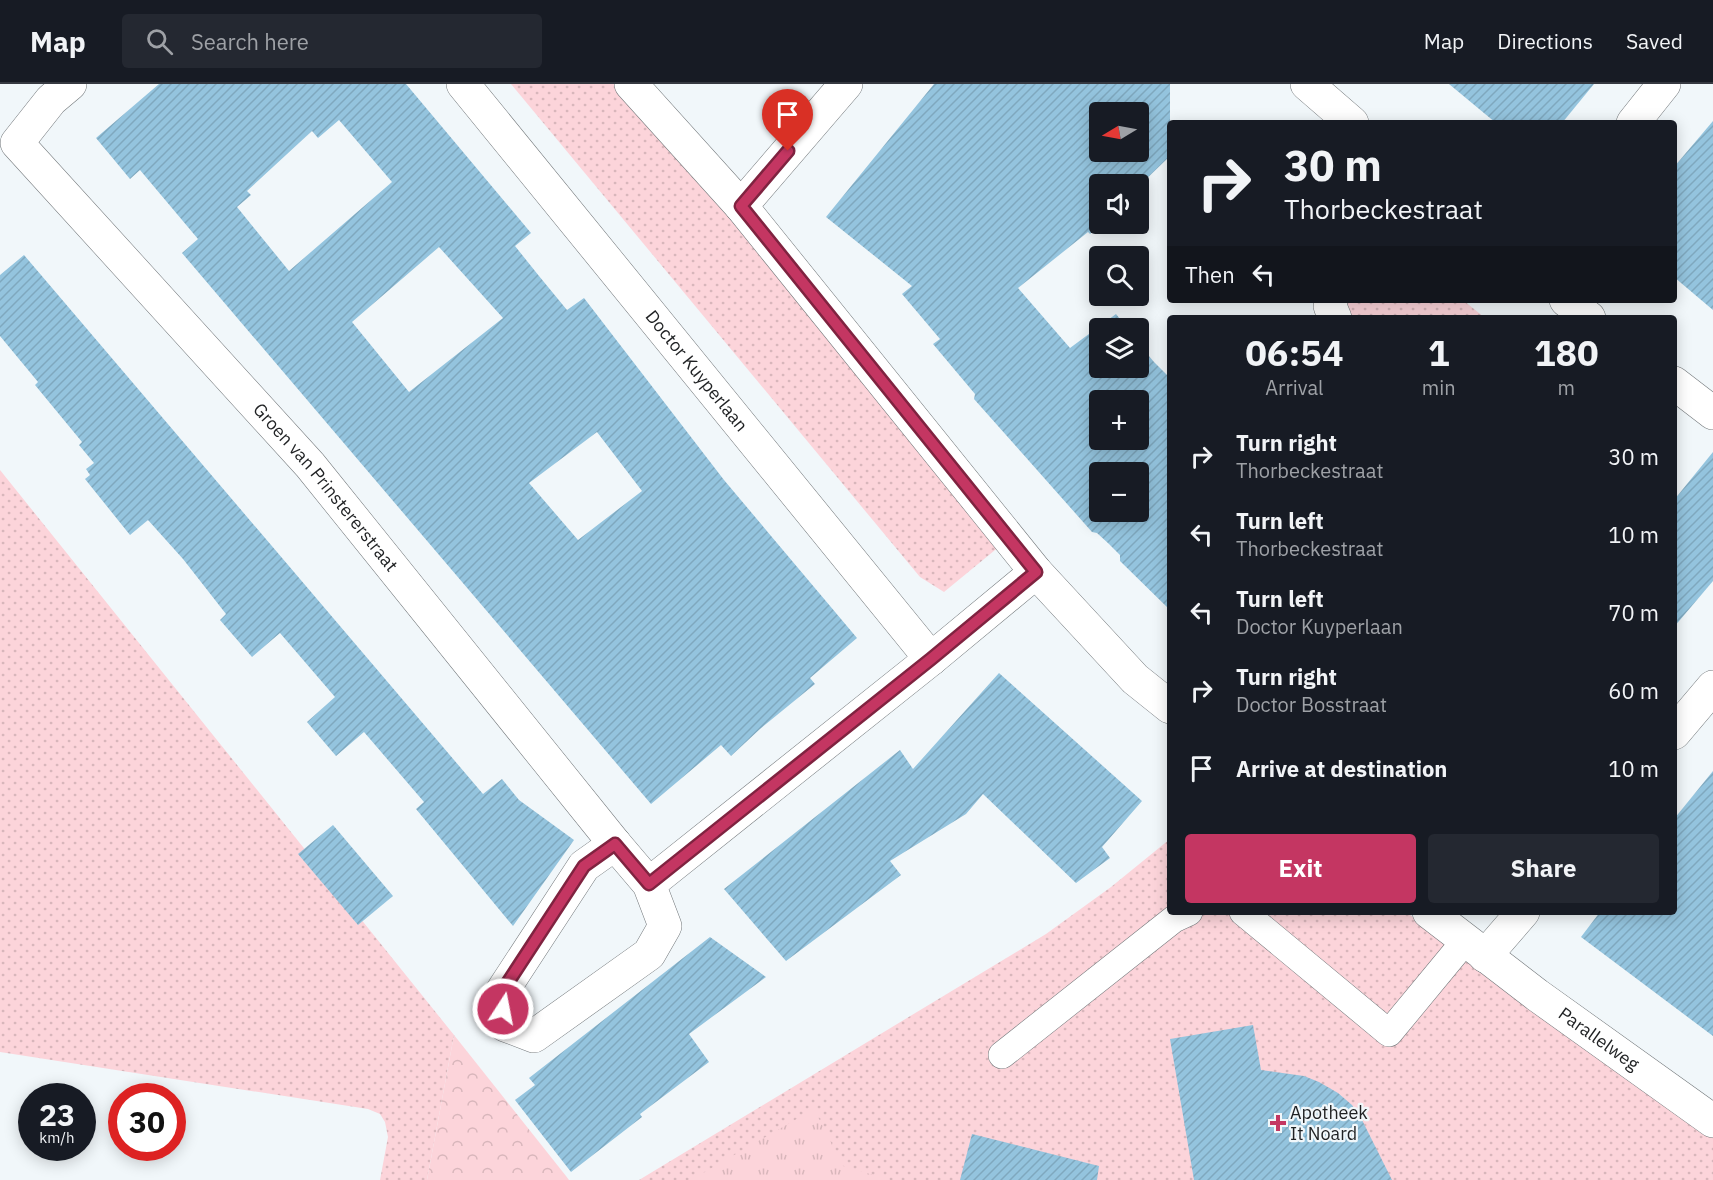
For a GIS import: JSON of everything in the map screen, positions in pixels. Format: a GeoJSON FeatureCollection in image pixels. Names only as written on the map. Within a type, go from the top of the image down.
{"type":"FeatureCollection","features":[{"type":"Feature","properties":{"kind":"street","name":"Groen van Prinstererstraat"},"geometry":{"type":"LineString","coordinates":[[70,84],[51,100],[17,143],[310,465],[649,884],[665,926],[649,954],[534,1036],[505,1025],[501,993],[584,866],[615,844]]}},
{"type":"Feature","properties":{"kind":"street","name":"Doctor Kuyperlaan"},"geometry":{"type":"LineString","coordinates":[[463,84],[931,659]]}},
{"type":"Feature","properties":{"kind":"street"},"geometry":{"type":"LineString","coordinates":[[631,84],[741,206],[1036,572],[1135,679],[1167,705]]}},
{"type":"Feature","properties":{"kind":"street"},"geometry":{"type":"LineString","coordinates":[[741,206],[846,84]]}},
{"type":"Feature","properties":{"kind":"street"},"geometry":{"type":"LineString","coordinates":[[1307,84],[1349,120]]}},
{"type":"Feature","properties":{"kind":"street"},"geometry":{"type":"LineString","coordinates":[[1635,120],[1664,84]]}},
{"type":"Feature","properties":{"kind":"street"},"geometry":{"type":"LineString","coordinates":[[1570,303],[1585,315]]}},
{"type":"Feature","properties":{"kind":"street"},"geometry":{"type":"LineString","coordinates":[[1677,385],[1713,413]]}},
{"type":"Feature","properties":{"kind":"street"},"geometry":{"type":"LineString","coordinates":[[649,884],[931,659],[1036,572]]}},
{"type":"Feature","properties":{"kind":"street"},"geometry":{"type":"LineString","coordinates":[[1677,729],[1713,687]]}},
{"type":"Feature","properties":{"kind":"street"},"geometry":{"type":"LineString","coordinates":[[1433,915],[1475,949],[1519,915]]}},
{"type":"Feature","properties":{"kind":"street","name":"Parallelweg"},"geometry":{"type":"LineString","coordinates":[[1475,949],[1713,1121]]}},
{"type":"Feature","properties":{"kind":"lane"},"geometry":{"type":"LineString","coordinates":[[1002,1055],[1183,915]]}},
{"type":"Feature","properties":{"kind":"lane"},"geometry":{"type":"LineString","coordinates":[[1247,915],[1389,1033],[1475,949]]}},
{"type":"Feature","properties":{"kind":"green space"},"geometry":{"type":"Polygon","coordinates":[[[511,84],[621,84],[1006,541],[944,592],[920,577],[511,84]]]}},
{"type":"Feature","properties":{"kind":"green space"},"geometry":{"type":"Polygon","coordinates":[[[1348,303],[1467,303],[1481,315],[1350,315],[1348,303]]]}},
{"type":"Feature","properties":{"kind":"green space"},"geometry":{"type":"Polygon","coordinates":[[[0,470],[454,1035],[427,1180],[380,1180],[388,1137],[385,1122],[380,1114],[368,1109],[0,1052],[0,470]]]}},
{"type":"Feature","properties":{"kind":"green space"},"geometry":{"type":"Polygon","coordinates":[[[1167,841],[1167,915],[1410,915],[1713,1138],[1713,1180],[639,1180],[1046,934],[1111,887],[1167,841]]]}},
{"type":"Feature","properties":{"kind":"green space"},"geometry":{"type":"Polygon","coordinates":[[[454,1035],[566,1176],[569,1180],[427,1180],[454,1035]]]}},
{"type":"Feature","properties":{"kind":"green space"},"geometry":{"type":"Polygon","coordinates":[[[814,1109],[843,1166],[890,1180],[691,1180],[814,1109]]]}},
{"type":"Feature","properties":{"kind":"building"},"geometry":{"type":"Polygon","coordinates":[[[159,84],[406,84],[531,233],[515,246],[539,276],[567,310],[584,298],[724,480],[857,638],[810,678],[815,684],[731,756],[721,745],[651,804],[182,253],[198,239],[140,170],[130,179],[96,138],[159,84]],[[339,120],[318,138],[312,131],[247,191],[251,195],[237,207],[289,271],[392,182],[339,120]],[[439,247],[352,322],[409,392],[503,318],[439,247]],[[597,432],[529,483],[578,540],[642,491],[597,432]]]}},
{"type":"Feature","properties":{"kind":"building"},"geometry":{"type":"Polygon","coordinates":[[[934,84],[1170,84],[1167,159],[1149,176],[1149,174],[1089,174],[1089,233],[1018,288],[1070,348],[1089,334],[1089,378],[1149,378],[1149,356],[1167,375],[1167,607],[1120,561],[1120,555],[1097,533],[1092,532],[974,399],[975,394],[933,344],[940,339],[902,294],[912,286],[826,217],[934,84]]]}},
{"type":"Feature","properties":{"kind":"building"},"geometry":{"type":"Polygon","coordinates":[[[1449,84],[1594,84],[1564,120],[1492,120],[1449,84]]]}},
{"type":"Feature","properties":{"kind":"building"},"geometry":{"type":"Polygon","coordinates":[[[1713,121],[1713,310],[1677,280],[1677,163],[1713,121]]]}},
{"type":"Feature","properties":{"kind":"building"},"geometry":{"type":"Polygon","coordinates":[[[24,255],[483,794],[502,779],[519,800],[574,840],[513,926],[416,809],[424,802],[364,732],[336,756],[307,722],[335,697],[280,633],[252,657],[220,620],[226,614],[183,559],[148,520],[130,535],[85,479],[90,475],[86,469],[94,463],[79,445],[82,442],[35,385],[38,382],[0,336],[0,275],[24,255]]]}},
{"type":"Feature","properties":{"kind":"building"},"geometry":{"type":"Polygon","coordinates":[[[1713,452],[1713,581],[1677,623],[1677,496],[1713,452]]]}},
{"type":"Feature","properties":{"kind":"building"},"geometry":{"type":"Polygon","coordinates":[[[999,673],[1142,801],[1102,847],[1110,858],[1076,883],[983,794],[966,814],[890,861],[901,875],[786,961],[724,889],[900,750],[913,769],[999,673]]]}},
{"type":"Feature","properties":{"kind":"building"},"geometry":{"type":"Polygon","coordinates":[[[1713,771],[1713,1036],[1581,937],[1598,915],[1677,915],[1677,815],[1713,771]]]}},
{"type":"Feature","properties":{"kind":"building"},"geometry":{"type":"Polygon","coordinates":[[[333,825],[393,896],[358,925],[298,854],[333,825]]]}},
{"type":"Feature","properties":{"kind":"building"},"geometry":{"type":"Polygon","coordinates":[[[710,937],[766,977],[689,1034],[709,1062],[640,1114],[642,1117],[571,1172],[515,1100],[535,1085],[529,1078],[710,937]]]}},
{"type":"Feature","properties":{"kind":"building"},"geometry":{"type":"Polygon","coordinates":[[[1253,1025],[1261,1070],[1304,1076],[1338,1093],[1352,1105],[1362,1120],[1392,1180],[1194,1180],[1170,1039],[1253,1025]]]}},
{"type":"Feature","properties":{"kind":"building"},"geometry":{"type":"Polygon","coordinates":[[[972,1134],[1099,1166],[1097,1180],[960,1180],[972,1134]]]}},
{"type":"Feature","properties":{"kind":"place","name":"Apotheek It Noard"},"geometry":{"type":"Point","coordinates":[1278,1123]}},
{"type":"Feature","properties":{"kind":"route"},"geometry":{"type":"LineString","coordinates":[[503,1009],[501,993],[584,866],[615,844],[649,884],[931,659],[1036,572],[741,206],[788,151]]}}]}
